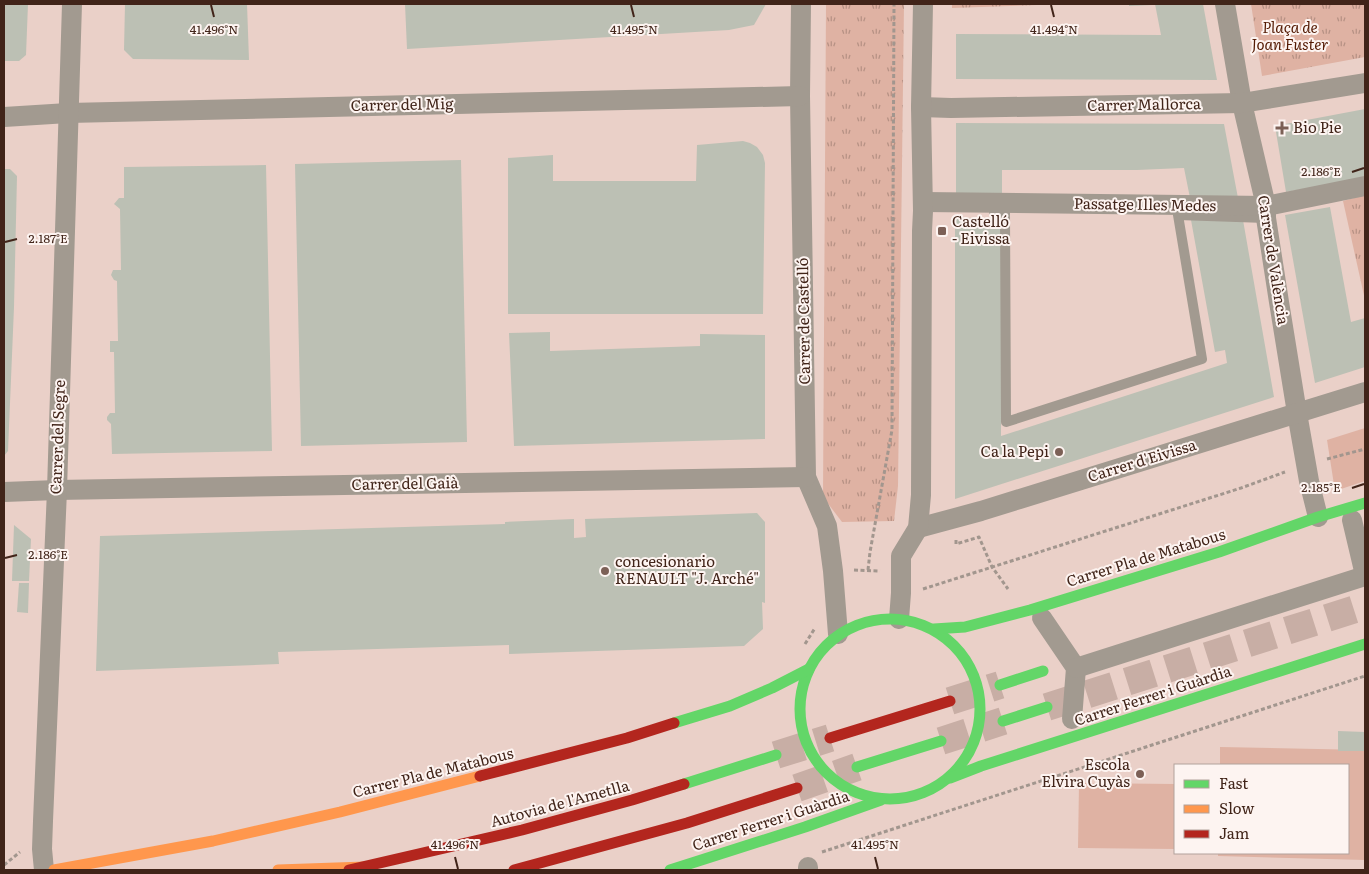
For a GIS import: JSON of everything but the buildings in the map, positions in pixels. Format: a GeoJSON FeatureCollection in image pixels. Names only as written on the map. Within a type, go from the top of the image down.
{"type":"FeatureCollection","features":[{"type":"Feature","properties":{"kind":"main road","name":"Carrer Pla de Matabous"},"geometry":{"type":"LineString","coordinates":[[934,629],[980,624],[1030,610],[1219,552],[1318,517],[1365,503]]}},
{"type":"Feature","properties":{"kind":"main road"},"geometry":{"type":"LineString","coordinates":[[881,800],[846,787],[828,774],[814,756],[804,735],[800,713],[802,690],[809,668],[826,644],[838,634],[857,624],[878,619],[899,619],[917,622],[934,629],[965,659],[976,681],[980,706],[977,730],[968,754],[950,778]]}},
{"type":"Feature","properties":{"kind":"main road","name":"Carrer Ferrer i Guàrdia"},"geometry":{"type":"LineString","coordinates":[[670,870],[805,827],[881,800],[913,796],[950,778],[981,766],[1365,644]]}},
{"type":"Feature","properties":{"kind":"main road","name":"Carrer Pla de Matabous"},"geometry":{"type":"LineString","coordinates":[[54,870],[213,841],[340,812],[608,743],[730,706],[772,688],[809,668]]}},
{"type":"Feature","properties":{"kind":"main road"},"geometry":{"type":"LineString","coordinates":[[1000,685],[1043,671]]}},
{"type":"Feature","properties":{"kind":"main road"},"geometry":{"type":"LineString","coordinates":[[830,738],[950,701]]}},
{"type":"Feature","properties":{"kind":"main road"},"geometry":{"type":"LineString","coordinates":[[1003,721],[1047,707]]}},
{"type":"Feature","properties":{"kind":"main road"},"geometry":{"type":"LineString","coordinates":[[857,767],[941,741]]}},
{"type":"Feature","properties":{"kind":"main road","name":"Autovia de l'Ametlla"},"geometry":{"type":"LineString","coordinates":[[348,870],[522,830],[623,803],[776,755]]}},
{"type":"Feature","properties":{"kind":"main road"},"geometry":{"type":"LineString","coordinates":[[514,870],[687,823],[797,788]]}},
{"type":"Feature","properties":{"kind":"main road"},"geometry":{"type":"LineString","coordinates":[[278,870],[364,867]]}},
{"type":"Feature","properties":{"kind":"street","name":"Carrer del Segre"},"geometry":{"type":"LineString","coordinates":[[44,870],[42,849],[57,490],[72,4]]}},
{"type":"Feature","properties":{"kind":"street","name":"Carrer de Castelló"},"geometry":{"type":"LineString","coordinates":[[801,4],[800,96],[806,477],[827,526],[838,634]]}},
{"type":"Feature","properties":{"kind":"street"},"geometry":{"type":"LineString","coordinates":[[899,619],[901,556],[918,528],[921,495],[923,207],[921,107],[924,4]]}},
{"type":"Feature","properties":{"kind":"street","name":"Carrer de València"},"geometry":{"type":"LineString","coordinates":[[1225,4],[1242,103],[1266,212],[1297,413],[1318,517]]}},
{"type":"Feature","properties":{"kind":"street","name":"Carrer Mallorca"},"geometry":{"type":"LineString","coordinates":[[921,107],[1242,103],[1365,83]]}},
{"type":"Feature","properties":{"kind":"street","name":"Carrer del Mig"},"geometry":{"type":"LineString","coordinates":[[4,117],[68,113],[800,96]]}},
{"type":"Feature","properties":{"kind":"street","name":"Passatge Illes Medes"},"geometry":{"type":"LineString","coordinates":[[923,207],[1266,212],[1365,186]]}},
{"type":"Feature","properties":{"kind":"street","name":"Carrer d'Eivissa"},"geometry":{"type":"LineString","coordinates":[[918,528],[990,508],[1365,392]]}},
{"type":"Feature","properties":{"kind":"street","name":"Carrer del Gaià"},"geometry":{"type":"LineString","coordinates":[[4,492],[806,477]]}},
{"type":"Feature","properties":{"kind":"street"},"geometry":{"type":"LineString","coordinates":[[1076,668],[1365,576],[1352,520]]}},
{"type":"Feature","properties":{"kind":"street"},"geometry":{"type":"LineString","coordinates":[[1042,618],[1076,668],[1072,719]]}},
{"type":"Feature","properties":{"kind":"lane"},"geometry":{"type":"LineString","coordinates":[[923,207],[1005,212],[1006,422],[1202,359],[1178,215],[1266,212]]}},
{"type":"Feature","properties":{"kind":"path"},"geometry":{"type":"LineString","coordinates":[[868,570],[892,430],[894,4]]}},
{"type":"Feature","properties":{"kind":"path"},"geometry":{"type":"LineString","coordinates":[[833,571],[868,570],[887,572],[889,582],[901,594],[1241,488],[1306,464],[1365,449]]}},
{"type":"Feature","properties":{"kind":"path"},"geometry":{"type":"LineString","coordinates":[[954,534],[956,544],[979,537],[992,567],[1011,593]]}},
{"type":"Feature","properties":{"kind":"path"},"geometry":{"type":"LineString","coordinates":[[810,864],[1365,676]]}},
{"type":"Feature","properties":{"kind":"path"},"geometry":{"type":"LineString","coordinates":[[4,865],[22,850]]}},
{"type":"Feature","properties":{"kind":"green space"},"geometry":{"type":"Polygon","coordinates":[[[826,4],[904,4],[898,486],[894,521],[842,522],[823,497],[826,4]]]}},
{"type":"Feature","properties":{"kind":"green space"},"geometry":{"type":"Polygon","coordinates":[[[952,4],[1066,4],[952,8],[952,4]]]}},
{"type":"Feature","properties":{"kind":"green space","name":"Plaça de Joan Fuster"},"geometry":{"type":"Polygon","coordinates":[[[1251,4],[1365,4],[1365,57],[1262,76],[1251,4]]]}},
{"type":"Feature","properties":{"kind":"green space"},"geometry":{"type":"Polygon","coordinates":[[[1365,195],[1365,300],[1343,201],[1365,195]]]}},
{"type":"Feature","properties":{"kind":"green space"},"geometry":{"type":"Polygon","coordinates":[[[1365,428],[1365,481],[1335,491],[1327,440],[1365,428]]]}},
{"type":"Feature","properties":{"kind":"green space"},"geometry":{"type":"Polygon","coordinates":[[[1220,747],[1365,750],[1365,860],[1218,856],[1218,854],[1349,854],[1349,764],[1220,764],[1220,747]]]}},
{"type":"Feature","properties":{"kind":"green space"},"geometry":{"type":"Polygon","coordinates":[[[1079,783],[1174,784],[1174,849],[1078,848],[1079,783]]]}},
{"type":"Feature","properties":{"kind":"tunnel"},"geometry":{"type":"LineString","coordinates":[[1047,707],[1365,606]]}},
{"type":"Feature","properties":{"kind":"tunnel"},"geometry":{"type":"LineString","coordinates":[[950,701],[1000,685]]}},
{"type":"Feature","properties":{"kind":"tunnel"},"geometry":{"type":"LineString","coordinates":[[941,741],[1003,721]]}},
{"type":"Feature","properties":{"kind":"tunnel"},"geometry":{"type":"LineString","coordinates":[[776,755],[830,738]]}},
{"type":"Feature","properties":{"kind":"tunnel"},"geometry":{"type":"LineString","coordinates":[[797,788],[857,767]]}},
{"type":"Feature","properties":{"kind":"traffic: fast"},"geometry":{"type":"LineString","coordinates":[[934,629],[965,627],[1030,610],[1219,552],[1318,517],[1365,503]]}},
{"type":"Feature","properties":{"kind":"traffic: fast"},"geometry":{"type":"LineString","coordinates":[[890,619],[908,621],[924,626],[940,634],[954,645],[965,659],[973,675],[978,691],[980,709],[978,727],[973,743],[965,759],[954,773],[940,784],[924,792],[908,797],[890,799],[872,797],[856,792],[840,784],[826,773],[815,759],[807,743],[802,727],[800,709],[802,691],[807,675],[815,659],[826,645],[840,634],[856,626],[872,621],[890,619]]}},
{"type":"Feature","properties":{"kind":"traffic: fast"},"geometry":{"type":"LineString","coordinates":[[950,778],[981,766],[1365,644]]}},
{"type":"Feature","properties":{"kind":"traffic: fast"},"geometry":{"type":"LineString","coordinates":[[674,723],[730,706],[772,688],[809,669]]}},
{"type":"Feature","properties":{"kind":"traffic: fast"},"geometry":{"type":"LineString","coordinates":[[1000,685],[1043,671]]}},
{"type":"Feature","properties":{"kind":"traffic: fast"},"geometry":{"type":"LineString","coordinates":[[1003,721],[1047,707]]}},
{"type":"Feature","properties":{"kind":"traffic: fast"},"geometry":{"type":"LineString","coordinates":[[857,767],[941,741]]}},
{"type":"Feature","properties":{"kind":"traffic: fast"},"geometry":{"type":"LineString","coordinates":[[684,784],[776,755]]}},
{"type":"Feature","properties":{"kind":"traffic: fast"},"geometry":{"type":"LineString","coordinates":[[670,870],[805,827],[881,800]]}},
{"type":"Feature","properties":{"kind":"traffic: slow"},"geometry":{"type":"LineString","coordinates":[[54,870],[213,841],[340,812],[480,776]]}},
{"type":"Feature","properties":{"kind":"traffic: slow"},"geometry":{"type":"LineString","coordinates":[[278,870],[365,867]]}},
{"type":"Feature","properties":{"kind":"traffic: jam"},"geometry":{"type":"LineString","coordinates":[[830,738],[950,701]]}},
{"type":"Feature","properties":{"kind":"traffic: jam"},"geometry":{"type":"LineString","coordinates":[[480,776],[627,738],[674,723]]}},
{"type":"Feature","properties":{"kind":"traffic: jam"},"geometry":{"type":"LineString","coordinates":[[349,870],[522,830],[684,784]]}},
{"type":"Feature","properties":{"kind":"traffic: jam"},"geometry":{"type":"LineString","coordinates":[[514,870],[687,823],[797,788]]}},
{"type":"Feature","properties":{"kind":"place","name":"Bio Pie"},"geometry":{"type":"Point","coordinates":[1282,128]}},
{"type":"Feature","properties":{"kind":"place","name":"Castelló - Eivissa"},"geometry":{"type":"Point","coordinates":[942,231]}},
{"type":"Feature","properties":{"kind":"place","name":"Ca la Pepi"},"geometry":{"type":"Point","coordinates":[1059,452]}},
{"type":"Feature","properties":{"kind":"place","name":"concesionario RENAULT \"J. Arché\""},"geometry":{"type":"Point","coordinates":[605,571]}},
{"type":"Feature","properties":{"kind":"place","name":"Escola Elvira Cuyàs"},"geometry":{"type":"Point","coordinates":[1140,774]}}]}
